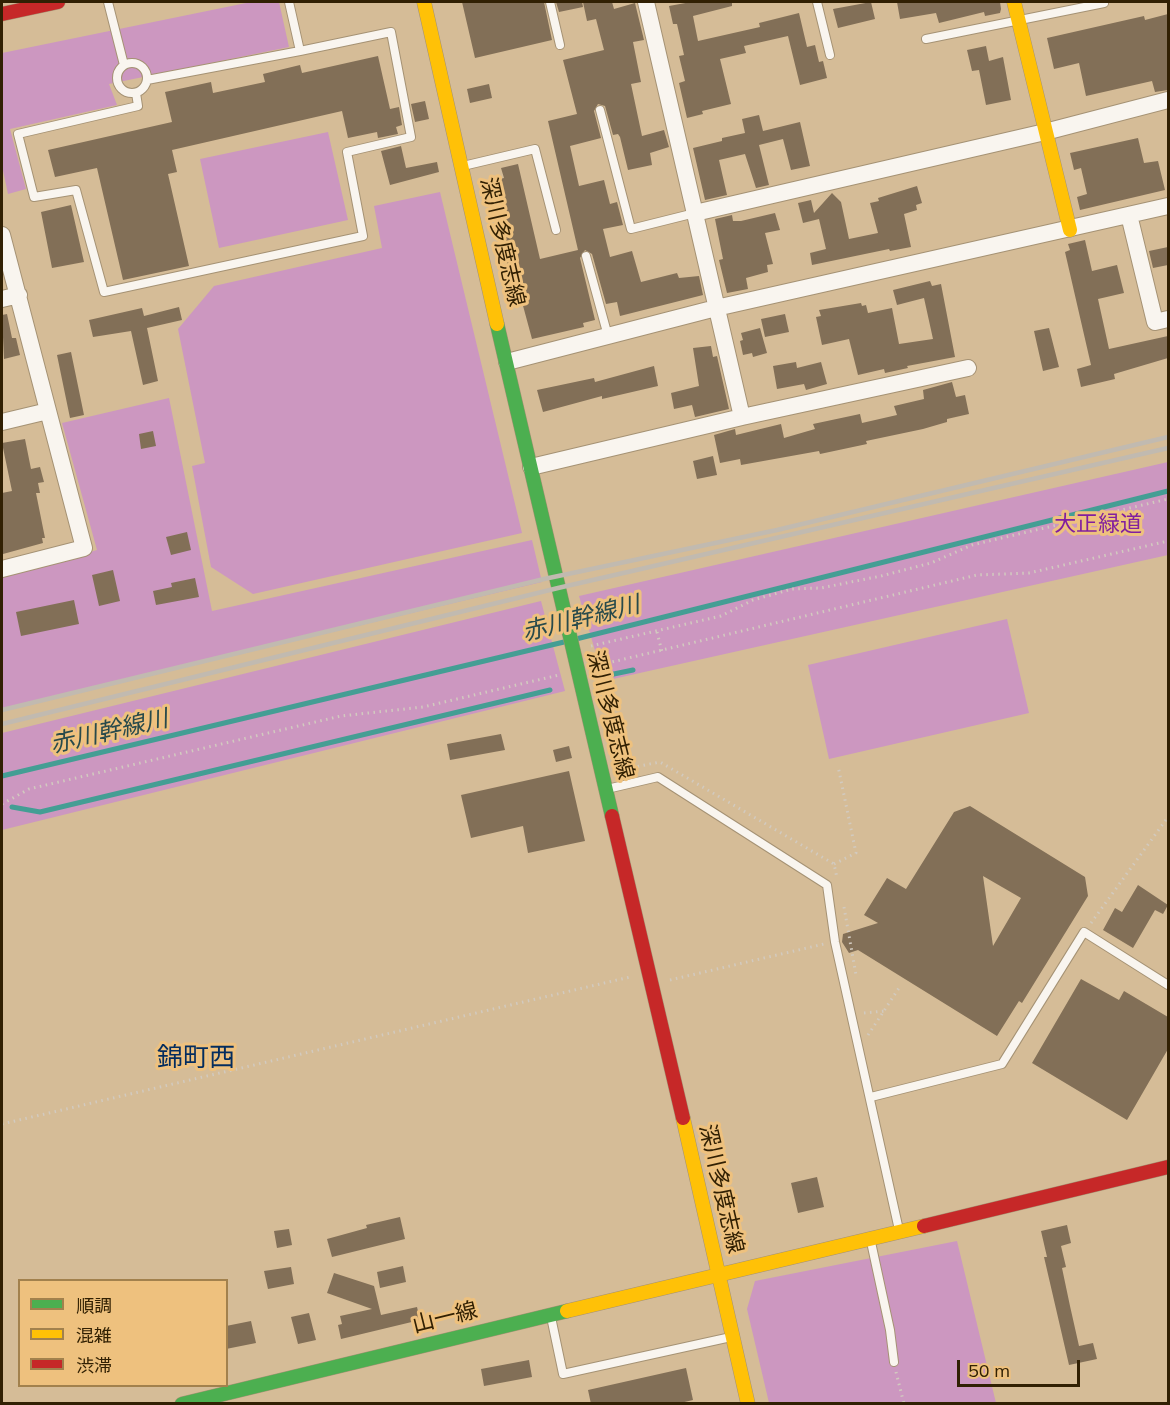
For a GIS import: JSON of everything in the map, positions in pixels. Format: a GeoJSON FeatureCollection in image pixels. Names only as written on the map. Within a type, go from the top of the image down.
{"type":"FeatureCollection","features":[{"type":"Feature","properties":{"kind":"main road"},"geometry":{"type":"LineString","coordinates":[[2,14],[58,2]]}},
{"type":"Feature","properties":{"kind":"main road","name":"深川多度志線"},"geometry":{"type":"LineString","coordinates":[[424,2],[748,1404]]}},
{"type":"Feature","properties":{"kind":"main road"},"geometry":{"type":"LineString","coordinates":[[1014,2],[1070,230]]}},
{"type":"Feature","properties":{"kind":"main road","name":"山一線"},"geometry":{"type":"LineString","coordinates":[[182,1404],[1168,1167]]}},
{"type":"Feature","properties":{"kind":"street"},"geometry":{"type":"LineString","coordinates":[[646,2],[742,417]]}},
{"type":"Feature","properties":{"kind":"street"},"geometry":{"type":"LineString","coordinates":[[695,213],[1045,132],[1168,100]]}},
{"type":"Feature","properties":{"kind":"street"},"geometry":{"type":"LineString","coordinates":[[507,362],[716,308],[1070,230],[1168,206]]}},
{"type":"Feature","properties":{"kind":"street"},"geometry":{"type":"LineString","coordinates":[[1129,216],[1155,322],[1168,319]]}},
{"type":"Feature","properties":{"kind":"street"},"geometry":{"type":"LineString","coordinates":[[2,235],[84,548],[2,569]]}},
{"type":"Feature","properties":{"kind":"street"},"geometry":{"type":"LineString","coordinates":[[2,299],[19,295]]}},
{"type":"Feature","properties":{"kind":"street"},"geometry":{"type":"LineString","coordinates":[[531,467],[742,417],[968,368]]}},
{"type":"Feature","properties":{"kind":"street"},"geometry":{"type":"LineString","coordinates":[[2,422],[48,411]]}},
{"type":"Feature","properties":{"kind":"lane"},"geometry":{"type":"LineString","coordinates":[[108,2],[124,65]]}},
{"type":"Feature","properties":{"kind":"lane"},"geometry":{"type":"LineString","coordinates":[[289,2],[300,51]]}},
{"type":"Feature","properties":{"kind":"lane"},"geometry":{"type":"LineString","coordinates":[[550,2],[560,45]]}},
{"type":"Feature","properties":{"kind":"lane"},"geometry":{"type":"LineString","coordinates":[[817,2],[830,55]]}},
{"type":"Feature","properties":{"kind":"lane"},"geometry":{"type":"LineString","coordinates":[[926,39],[1104,3]]}},
{"type":"Feature","properties":{"kind":"lane"},"geometry":{"type":"LineString","coordinates":[[136,93],[138,106],[18,134],[34,197],[76,190],[104,292],[363,236],[347,152],[411,137],[391,32],[147,80]]}},
{"type":"Feature","properties":{"kind":"lane"},"geometry":{"type":"LineString","coordinates":[[132,63],[140,65],[146,72],[147,80],[143,88],[136,93],[127,92],[120,88],[117,80],[118,71],[124,65],[132,63]]}},
{"type":"Feature","properties":{"kind":"lane"},"geometry":{"type":"LineString","coordinates":[[600,110],[631,229],[695,213]]}},
{"type":"Feature","properties":{"kind":"lane"},"geometry":{"type":"LineString","coordinates":[[463,166],[535,149],[556,230]]}},
{"type":"Feature","properties":{"kind":"lane"},"geometry":{"type":"LineString","coordinates":[[586,256],[608,336]]}},
{"type":"Feature","properties":{"kind":"lane"},"geometry":{"type":"LineString","coordinates":[[606,789],[658,777],[827,885],[834,942],[871,1097],[899,1230]]}},
{"type":"Feature","properties":{"kind":"lane"},"geometry":{"type":"LineString","coordinates":[[871,1097],[1002,1064],[1084,932],[1168,985]]}},
{"type":"Feature","properties":{"kind":"lane"},"geometry":{"type":"LineString","coordinates":[[870,1239],[890,1330],[894,1362]]}},
{"type":"Feature","properties":{"kind":"lane"},"geometry":{"type":"LineString","coordinates":[[550,1314],[563,1374],[733,1337]]}},
{"type":"Feature","properties":{"kind":"path"},"geometry":{"type":"LineString","coordinates":[[585,647],[721,616],[753,600],[792,589],[821,588],[881,576],[931,563],[972,545],[1168,499]]}},
{"type":"Feature","properties":{"kind":"path"},"geometry":{"type":"LineString","coordinates":[[657,632],[662,652]]}},
{"type":"Feature","properties":{"kind":"path"},"geometry":{"type":"LineString","coordinates":[[603,775],[660,762],[834,864],[838,882]]}},
{"type":"Feature","properties":{"kind":"path"},"geometry":{"type":"LineString","coordinates":[[834,864],[856,853],[838,766]]}},
{"type":"Feature","properties":{"kind":"path"},"geometry":{"type":"LineString","coordinates":[[1084,932],[1168,817]]}},
{"type":"Feature","properties":{"kind":"path"},"geometry":{"type":"LineString","coordinates":[[843,901],[857,979]]}},
{"type":"Feature","properties":{"kind":"path"},"geometry":{"type":"LineString","coordinates":[[2,1124],[648,972],[665,981],[834,942]]}},
{"type":"Feature","properties":{"kind":"path"},"geometry":{"type":"LineString","coordinates":[[868,1035],[899,988]]}},
{"type":"Feature","properties":{"kind":"path"},"geometry":{"type":"LineString","coordinates":[[861,1002],[870,1045]]}},
{"type":"Feature","properties":{"kind":"path"},"geometry":{"type":"LineString","coordinates":[[864,1013],[885,1011]]}},
{"type":"Feature","properties":{"kind":"path"},"geometry":{"type":"LineString","coordinates":[[894,1362],[904,1404]]}},
{"type":"Feature","properties":{"kind":"green space"},"geometry":{"type":"Polygon","coordinates":[[[251,2],[279,2],[289,47],[109,84],[117,105],[10,129],[26,189],[8,194],[2,166],[2,53],[251,2]]]}},
{"type":"Feature","properties":{"kind":"green space"},"geometry":{"type":"Polygon","coordinates":[[[328,132],[348,220],[219,248],[200,159],[328,132]]]}},
{"type":"Feature","properties":{"kind":"green space"},"geometry":{"type":"Polygon","coordinates":[[[440,192],[522,533],[253,594],[211,567],[192,466],[205,463],[178,329],[214,286],[382,248],[374,206],[440,192]]]}},
{"type":"Feature","properties":{"kind":"green space"},"geometry":{"type":"Polygon","coordinates":[[[169,398],[212,611],[532,540],[542,582],[2,710],[2,577],[97,550],[62,423],[169,398]]]}},
{"type":"Feature","properties":{"kind":"green space","name":"大正緑道"},"geometry":{"type":"Polygon","coordinates":[[[1168,462],[1168,555],[604,681],[579,596],[1168,462]]]}},
{"type":"Feature","properties":{"kind":"green space"},"geometry":{"type":"Polygon","coordinates":[[[541,601],[565,691],[2,830],[2,733],[541,601]]]}},
{"type":"Feature","properties":{"kind":"green space"},"geometry":{"type":"Polygon","coordinates":[[[1007,619],[1029,713],[829,759],[808,665],[1007,619]]]}},
{"type":"Feature","properties":{"kind":"green space"},"geometry":{"type":"Polygon","coordinates":[[[957,1241],[996,1403],[769,1403],[747,1309],[755,1281],[957,1241]]]}},
{"type":"Feature","properties":{"kind":"building"},"geometry":{"type":"Polygon","coordinates":[[[462,2],[544,2],[552,40],[475,58],[462,2]]]}},
{"type":"Feature","properties":{"kind":"building"},"geometry":{"type":"Polygon","coordinates":[[[556,2],[582,2],[583,7],[559,12],[556,2]]]}},
{"type":"Feature","properties":{"kind":"building"},"geometry":{"type":"Polygon","coordinates":[[[583,2],[612,2],[614,9],[635,3],[644,40],[633,42],[641,82],[631,84],[642,136],[664,130],[669,147],[650,153],[652,165],[628,170],[620,137],[618,134],[613,135],[605,106],[598,104],[594,111],[601,138],[570,146],[579,186],[604,180],[610,204],[617,202],[623,225],[603,229],[610,257],[632,251],[641,282],[677,273],[679,278],[699,276],[703,295],[620,316],[617,302],[606,304],[592,254],[585,250],[580,258],[595,320],[583,323],[584,327],[532,339],[522,302],[513,304],[504,268],[508,268],[486,182],[504,178],[501,168],[518,164],[540,259],[578,250],[548,121],[577,114],[563,60],[604,50],[596,19],[587,21],[583,2]]]}},
{"type":"Feature","properties":{"kind":"building"},"geometry":{"type":"Polygon","coordinates":[[[691,2],[732,2],[732,6],[693,16],[698,41],[760,27],[759,23],[799,13],[807,47],[815,45],[819,62],[823,61],[827,78],[800,85],[788,36],[744,46],[746,53],[720,59],[731,104],[702,111],[703,114],[687,118],[679,83],[685,81],[679,56],[684,55],[677,24],[673,24],[669,6],[691,2]]]}},
{"type":"Feature","properties":{"kind":"building"},"geometry":{"type":"Polygon","coordinates":[[[871,2],[875,19],[838,28],[833,9],[871,2]]]}},
{"type":"Feature","properties":{"kind":"building"},"geometry":{"type":"Polygon","coordinates":[[[897,2],[1000,2],[1001,9],[1000,13],[985,16],[984,12],[939,23],[936,13],[900,19],[897,2]]]}},
{"type":"Feature","properties":{"kind":"building"},"geometry":{"type":"Polygon","coordinates":[[[1168,14],[1168,90],[1155,92],[1152,81],[1086,96],[1079,63],[1054,69],[1047,38],[1144,16],[1145,20],[1168,14]]]}},
{"type":"Feature","properties":{"kind":"building"},"geometry":{"type":"Polygon","coordinates":[[[986,46],[989,61],[1003,57],[1011,100],[986,105],[979,70],[972,71],[967,50],[986,46]]]}},
{"type":"Feature","properties":{"kind":"building"},"geometry":{"type":"Polygon","coordinates":[[[378,56],[390,109],[399,107],[402,125],[396,127],[398,134],[378,138],[377,132],[348,138],[342,111],[172,150],[177,172],[168,174],[189,266],[123,280],[97,168],[55,177],[48,150],[172,122],[165,92],[211,82],[213,93],[265,82],[263,74],[300,65],[302,73],[378,56]]]}},
{"type":"Feature","properties":{"kind":"building"},"geometry":{"type":"Polygon","coordinates":[[[489,84],[492,98],[470,103],[467,89],[489,84]]]}},
{"type":"Feature","properties":{"kind":"building"},"geometry":{"type":"Polygon","coordinates":[[[425,101],[429,119],[415,122],[411,104],[425,101]]]}},
{"type":"Feature","properties":{"kind":"building"},"geometry":{"type":"Polygon","coordinates":[[[759,115],[763,131],[800,122],[810,166],[791,170],[783,139],[759,145],[769,185],[756,188],[745,154],[719,160],[727,195],[705,200],[693,148],[745,133],[742,119],[759,115]]]}},
{"type":"Feature","properties":{"kind":"building"},"geometry":{"type":"Polygon","coordinates":[[[1138,138],[1144,163],[1158,161],[1165,190],[1080,210],[1077,197],[1087,194],[1081,168],[1074,170],[1070,153],[1138,138]]]}},
{"type":"Feature","properties":{"kind":"building"},"geometry":{"type":"Polygon","coordinates":[[[401,146],[406,168],[437,162],[439,172],[390,185],[381,151],[401,146]]]}},
{"type":"Feature","properties":{"kind":"building"},"geometry":{"type":"Polygon","coordinates":[[[917,186],[922,203],[916,205],[917,210],[904,214],[911,247],[890,251],[889,249],[812,265],[810,253],[826,249],[819,219],[803,223],[798,203],[811,200],[814,213],[832,193],[841,202],[849,239],[878,233],[870,203],[879,201],[878,198],[917,186]]]}},
{"type":"Feature","properties":{"kind":"building"},"geometry":{"type":"Polygon","coordinates":[[[71,205],[84,262],[52,268],[41,212],[71,205]]]}},
{"type":"Feature","properties":{"kind":"building"},"geometry":{"type":"Polygon","coordinates":[[[775,213],[780,230],[765,233],[773,264],[767,265],[768,272],[746,278],[748,289],[727,293],[719,260],[723,259],[715,219],[732,215],[733,221],[741,221],[775,213]]]}},
{"type":"Feature","properties":{"kind":"building"},"geometry":{"type":"Polygon","coordinates":[[[1085,240],[1092,271],[1117,265],[1124,293],[1098,299],[1109,349],[1168,336],[1168,358],[1114,374],[1115,379],[1081,387],[1077,369],[1091,365],[1065,252],[1070,250],[1068,244],[1085,240]]]}},
{"type":"Feature","properties":{"kind":"building"},"geometry":{"type":"Polygon","coordinates":[[[1168,247],[1168,265],[1153,268],[1149,251],[1168,247]]]}},
{"type":"Feature","properties":{"kind":"building"},"geometry":{"type":"Polygon","coordinates":[[[930,281],[932,286],[941,284],[955,357],[907,366],[908,368],[885,373],[884,369],[858,375],[849,339],[822,345],[816,317],[821,316],[819,310],[861,303],[862,306],[866,305],[868,313],[892,308],[899,344],[933,339],[924,298],[897,305],[893,290],[930,281]]]}},
{"type":"Feature","properties":{"kind":"building"},"geometry":{"type":"Polygon","coordinates":[[[179,307],[182,320],[147,328],[158,381],[143,385],[131,331],[93,337],[89,320],[142,308],[144,316],[179,307]]]}},
{"type":"Feature","properties":{"kind":"building"},"geometry":{"type":"Polygon","coordinates":[[[7,314],[12,338],[16,338],[20,355],[4,359],[2,315],[7,314]]]}},
{"type":"Feature","properties":{"kind":"building"},"geometry":{"type":"Polygon","coordinates":[[[785,314],[789,332],[765,337],[761,319],[785,314]]]}},
{"type":"Feature","properties":{"kind":"building"},"geometry":{"type":"Polygon","coordinates":[[[760,328],[767,353],[753,357],[752,353],[743,355],[741,333],[760,328]]]}},
{"type":"Feature","properties":{"kind":"building"},"geometry":{"type":"Polygon","coordinates":[[[1049,328],[1059,367],[1043,371],[1034,331],[1049,328]]]}},
{"type":"Feature","properties":{"kind":"building"},"geometry":{"type":"Polygon","coordinates":[[[711,346],[713,357],[717,356],[729,409],[695,417],[692,405],[674,409],[671,393],[699,386],[693,348],[711,346]]]}},
{"type":"Feature","properties":{"kind":"building"},"geometry":{"type":"Polygon","coordinates":[[[71,352],[84,415],[70,418],[57,355],[71,352]]]}},
{"type":"Feature","properties":{"kind":"building"},"geometry":{"type":"Polygon","coordinates":[[[796,362],[797,368],[821,362],[827,384],[806,390],[804,384],[777,389],[773,366],[796,362]]]}},
{"type":"Feature","properties":{"kind":"building"},"geometry":{"type":"Polygon","coordinates":[[[654,366],[658,386],[602,399],[602,396],[543,412],[537,390],[594,378],[595,382],[654,366]]]}},
{"type":"Feature","properties":{"kind":"building"},"geometry":{"type":"Polygon","coordinates":[[[952,382],[956,397],[965,395],[969,414],[947,419],[947,422],[923,429],[820,454],[819,451],[741,465],[740,459],[720,463],[714,435],[735,429],[736,435],[781,424],[784,438],[815,429],[813,424],[860,414],[862,423],[897,415],[894,406],[924,399],[923,390],[952,382]]]}},
{"type":"Feature","properties":{"kind":"building"},"geometry":{"type":"Polygon","coordinates":[[[153,431],[156,446],[141,449],[139,434],[153,431]]]}},
{"type":"Feature","properties":{"kind":"building"},"geometry":{"type":"Polygon","coordinates":[[[25,439],[31,469],[40,467],[44,482],[38,483],[40,493],[36,493],[45,538],[42,538],[43,543],[3,554],[2,493],[12,491],[2,443],[25,439]]]}},
{"type":"Feature","properties":{"kind":"building"},"geometry":{"type":"Polygon","coordinates":[[[713,456],[717,475],[697,479],[693,461],[713,456]]]}},
{"type":"Feature","properties":{"kind":"building"},"geometry":{"type":"Polygon","coordinates":[[[187,532],[191,550],[171,555],[166,537],[187,532]]]}},
{"type":"Feature","properties":{"kind":"building"},"geometry":{"type":"Polygon","coordinates":[[[113,570],[120,601],[99,606],[92,575],[113,570]]]}},
{"type":"Feature","properties":{"kind":"building"},"geometry":{"type":"Polygon","coordinates":[[[195,578],[199,597],[156,605],[153,591],[172,587],[171,583],[195,578]]]}},
{"type":"Feature","properties":{"kind":"building"},"geometry":{"type":"Polygon","coordinates":[[[74,600],[79,624],[21,636],[16,612],[74,600]]]}},
{"type":"Feature","properties":{"kind":"building"},"geometry":{"type":"Polygon","coordinates":[[[501,734],[505,750],[450,760],[447,744],[501,734]]]}},
{"type":"Feature","properties":{"kind":"building"},"geometry":{"type":"Polygon","coordinates":[[[569,746],[572,758],[556,762],[553,750],[569,746]]]}},
{"type":"Feature","properties":{"kind":"building"},"geometry":{"type":"Polygon","coordinates":[[[569,771],[585,841],[528,853],[523,826],[471,838],[461,795],[569,771]]]}},
{"type":"Feature","properties":{"kind":"building"},"geometry":{"type":"Polygon","coordinates":[[[970,806],[1085,877],[1088,896],[1022,1003],[1019,1001],[997,1036],[858,950],[849,953],[842,942],[843,934],[878,923],[864,915],[887,878],[906,889],[954,812],[970,806]],[[983,876],[993,946],[1021,898],[983,876]]]}},
{"type":"Feature","properties":{"kind":"building"},"geometry":{"type":"Polygon","coordinates":[[[1138,885],[1168,905],[1163,914],[1155,910],[1133,948],[1103,930],[1115,908],[1122,912],[1138,885]]]}},
{"type":"Feature","properties":{"kind":"building"},"geometry":{"type":"Polygon","coordinates":[[[1081,979],[1119,1000],[1124,991],[1168,1017],[1168,1049],[1127,1120],[1032,1063],[1081,979]]]}},
{"type":"Feature","properties":{"kind":"building"},"geometry":{"type":"Polygon","coordinates":[[[817,1177],[824,1207],[798,1213],[791,1183],[817,1177]]]}},
{"type":"Feature","properties":{"kind":"building"},"geometry":{"type":"Polygon","coordinates":[[[400,1217],[405,1239],[332,1257],[327,1239],[367,1228],[366,1225],[400,1217]]]}},
{"type":"Feature","properties":{"kind":"building"},"geometry":{"type":"Polygon","coordinates":[[[1067,1225],[1071,1243],[1061,1246],[1066,1267],[1062,1268],[1070,1306],[1079,1346],[1093,1343],[1097,1359],[1069,1365],[1044,1257],[1047,1257],[1041,1231],[1067,1225]]]}},
{"type":"Feature","properties":{"kind":"building"},"geometry":{"type":"Polygon","coordinates":[[[289,1229],[292,1245],[277,1248],[274,1231],[289,1229]]]}},
{"type":"Feature","properties":{"kind":"building"},"geometry":{"type":"Polygon","coordinates":[[[403,1266],[406,1282],[380,1288],[377,1272],[403,1266]]]}},
{"type":"Feature","properties":{"kind":"building"},"geometry":{"type":"Polygon","coordinates":[[[291,1267],[294,1284],[268,1289],[264,1271],[291,1267]]]}},
{"type":"Feature","properties":{"kind":"building"},"geometry":{"type":"Polygon","coordinates":[[[334,1273],[374,1286],[381,1315],[417,1307],[420,1320],[341,1339],[338,1325],[342,1324],[340,1316],[372,1309],[327,1293],[334,1273]]]}},
{"type":"Feature","properties":{"kind":"building"},"geometry":{"type":"Polygon","coordinates":[[[309,1313],[316,1340],[298,1344],[291,1317],[309,1313]]]}},
{"type":"Feature","properties":{"kind":"building"},"geometry":{"type":"Polygon","coordinates":[[[251,1321],[256,1343],[228,1349],[228,1326],[251,1321]]]}},
{"type":"Feature","properties":{"kind":"building"},"geometry":{"type":"Polygon","coordinates":[[[529,1360],[532,1377],[484,1386],[481,1369],[529,1360]]]}},
{"type":"Feature","properties":{"kind":"building"},"geometry":{"type":"Polygon","coordinates":[[[686,1368],[693,1400],[676,1404],[591,1404],[588,1390],[686,1368]]]}},
{"type":"Feature","properties":{"kind":"waterway","name":"赤川幹線川"},"geometry":{"type":"LineString","coordinates":[[576,639],[1168,491]]}},
{"type":"Feature","properties":{"kind":"waterway","name":"赤川幹線川"},"geometry":{"type":"LineString","coordinates":[[2,776],[564,642]]}},
{"type":"Feature","properties":{"kind":"waterway"},"geometry":{"type":"LineString","coordinates":[[609,675],[633,670]]}},
{"type":"Feature","properties":{"kind":"waterway"},"geometry":{"type":"LineString","coordinates":[[12,807],[40,812],[550,690]]}},
{"type":"Feature","properties":{"kind":"railway"},"geometry":{"type":"LineString","coordinates":[[2,710],[544,579],[777,530],[1168,437]]}},
{"type":"Feature","properties":{"kind":"railway"},"geometry":{"type":"LineString","coordinates":[[2,724],[558,588],[1168,448]]}},
{"type":"Feature","properties":{"kind":"traffic: fast"},"geometry":{"type":"LineString","coordinates":[[497,324],[612,816]]}},
{"type":"Feature","properties":{"kind":"traffic: fast"},"geometry":{"type":"LineString","coordinates":[[182,1404],[567,1311]]}},
{"type":"Feature","properties":{"kind":"traffic: slow"},"geometry":{"type":"LineString","coordinates":[[424,2],[497,324]]}},
{"type":"Feature","properties":{"kind":"traffic: slow"},"geometry":{"type":"LineString","coordinates":[[1014,2],[1070,230]]}},
{"type":"Feature","properties":{"kind":"traffic: slow"},"geometry":{"type":"LineString","coordinates":[[683,1118],[748,1404]]}},
{"type":"Feature","properties":{"kind":"traffic: slow"},"geometry":{"type":"LineString","coordinates":[[567,1311],[924,1226]]}},
{"type":"Feature","properties":{"kind":"traffic: jam"},"geometry":{"type":"LineString","coordinates":[[2,14],[58,2]]}},
{"type":"Feature","properties":{"kind":"traffic: jam"},"geometry":{"type":"LineString","coordinates":[[612,816],[683,1118]]}},
{"type":"Feature","properties":{"kind":"traffic: jam"},"geometry":{"type":"LineString","coordinates":[[924,1226],[1168,1167]]}},
{"type":"Feature","properties":{"kind":"district","name":"錦町西"},"geometry":{"type":"Point","coordinates":[196,1058]}}]}
